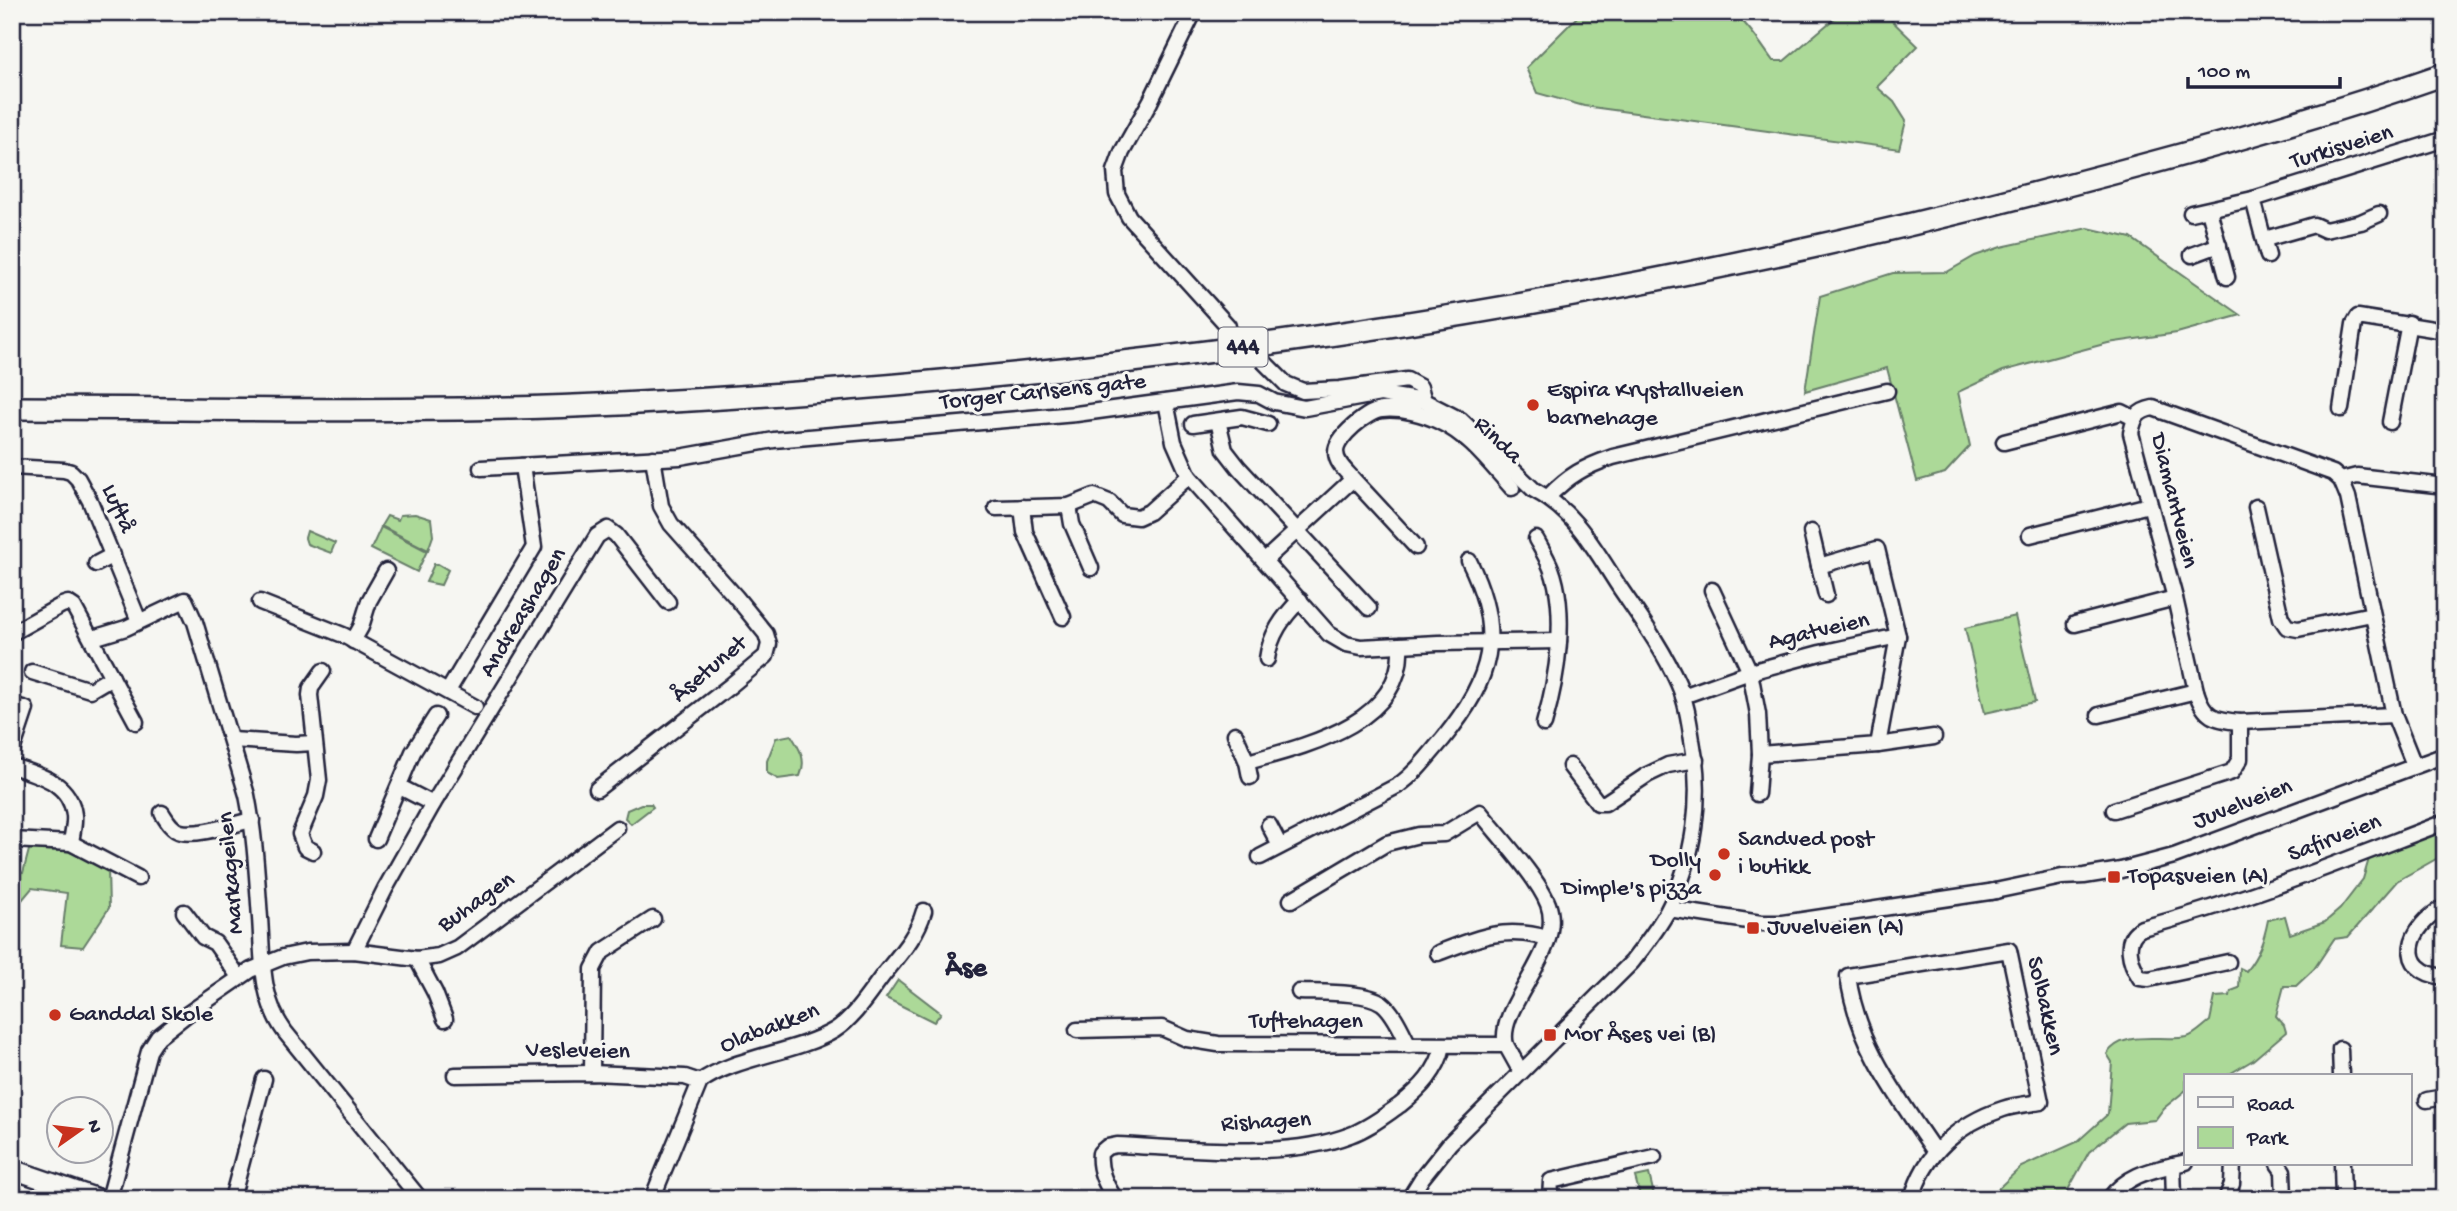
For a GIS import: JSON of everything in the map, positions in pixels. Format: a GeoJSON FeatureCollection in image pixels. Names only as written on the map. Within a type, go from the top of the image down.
{"type":"FeatureCollection","features":[{"type":"Feature","properties":{"kind":"highway","name":"444"},"geometry":{"type":"LineString","coordinates":[[12,396],[618,391],[757,383],[1056,358],[1226,338],[1381,315],[1746,249],[1895,215],[2159,148],[2286,112],[2445,61]]}},
{"type":"Feature","properties":{"kind":"highway","name":"444"},"geometry":{"type":"LineString","coordinates":[[12,408],[413,409],[616,404],[897,385],[1068,369],[1222,350],[1385,327],[1602,290],[1819,246],[1997,204],[2163,160],[2325,113],[2445,74]]}},
{"type":"Feature","properties":{"kind":"main road"},"geometry":{"type":"LineString","coordinates":[[12,1169],[99,1199]]}},
{"type":"Feature","properties":{"kind":"street"},"geometry":{"type":"LineString","coordinates":[[1194,12],[1122,152],[1115,171],[1117,194],[1129,217],[1228,326]]}},
{"type":"Feature","properties":{"kind":"street","name":"Turkisveien"},"geometry":{"type":"LineString","coordinates":[[2191,213],[2253,199],[2445,139]]}},
{"type":"Feature","properties":{"kind":"street"},"geometry":{"type":"LineString","coordinates":[[2253,199],[2268,256]]}},
{"type":"Feature","properties":{"kind":"street"},"geometry":{"type":"LineString","coordinates":[[2209,210],[2227,277]]}},
{"type":"Feature","properties":{"kind":"street"},"geometry":{"type":"LineString","coordinates":[[2265,239],[2314,225],[2325,230],[2361,222],[2379,214]]}},
{"type":"Feature","properties":{"kind":"street"},"geometry":{"type":"LineString","coordinates":[[2192,255],[2219,246]]}},
{"type":"Feature","properties":{"kind":"street"},"geometry":{"type":"LineString","coordinates":[[2341,409],[2354,324],[2358,317],[2409,323],[2445,331]]}},
{"type":"Feature","properties":{"kind":"street"},"geometry":{"type":"LineString","coordinates":[[2390,422],[2409,323]]}},
{"type":"Feature","properties":{"kind":"street"},"geometry":{"type":"LineString","coordinates":[[1265,363],[1286,384],[1303,391],[1407,380],[1420,387],[1424,401]]}},
{"type":"Feature","properties":{"kind":"street"},"geometry":{"type":"LineString","coordinates":[[1541,494],[1584,467],[1613,457],[1887,391]]}},
{"type":"Feature","properties":{"kind":"street","name":"Torger Carlsens gate"},"geometry":{"type":"LineString","coordinates":[[481,468],[708,453],[774,440],[1076,414],[1238,392],[1259,394],[1274,402],[1304,408],[1380,394],[1424,401],[1461,420],[1541,494],[1575,520],[1659,646],[1683,696],[1696,760],[1697,786],[1694,828],[1685,870],[1656,930],[1632,962],[1437,1159],[1409,1199]]}},
{"type":"Feature","properties":{"kind":"street"},"geometry":{"type":"LineString","coordinates":[[1166,402],[1174,442],[1189,477],[1329,634],[1346,644],[1361,647],[1559,641]]}},
{"type":"Feature","properties":{"kind":"street","name":"Diamantveien"},"geometry":{"type":"LineString","coordinates":[[2394,715],[2240,722],[2217,720],[2201,708],[2131,433],[2134,418],[2142,410],[2153,408],[2333,473],[2341,480],[2357,476],[2445,486]]}},
{"type":"Feature","properties":{"kind":"street","name":"Rinda"},"geometry":{"type":"LineString","coordinates":[[1416,547],[1338,462],[1338,444],[1366,415],[1382,410],[1402,410],[1441,422],[1460,434],[1512,488]]}},
{"type":"Feature","properties":{"kind":"street"},"geometry":{"type":"LineString","coordinates":[[2004,442],[2122,412],[2134,418]]}},
{"type":"Feature","properties":{"kind":"street"},"geometry":{"type":"LineString","coordinates":[[1193,424],[1242,417],[1268,424]]}},
{"type":"Feature","properties":{"kind":"street"},"geometry":{"type":"LineString","coordinates":[[1217,421],[1226,450],[1239,468],[1369,608]]}},
{"type":"Feature","properties":{"kind":"street","name":"Åsetunet"},"geometry":{"type":"LineString","coordinates":[[597,789],[730,687],[766,656],[769,644],[766,634],[736,597],[671,524],[662,506],[653,458]]}},
{"type":"Feature","properties":{"kind":"street"},"geometry":{"type":"LineString","coordinates":[[448,691],[534,547],[522,466]]}},
{"type":"Feature","properties":{"kind":"street","name":"Luftå"},"geometry":{"type":"LineString","coordinates":[[12,467],[71,472],[78,479],[90,501],[139,621]]}},
{"type":"Feature","properties":{"kind":"street"},"geometry":{"type":"LineString","coordinates":[[996,509],[1069,506],[1089,497],[1098,497],[1109,502],[1122,515],[1138,517],[1149,512],[1189,477]]}},
{"type":"Feature","properties":{"kind":"street"},"geometry":{"type":"LineString","coordinates":[[1265,561],[1353,479]]}},
{"type":"Feature","properties":{"kind":"street"},"geometry":{"type":"LineString","coordinates":[[2341,480],[2348,497],[2394,715],[2414,765]]}},
{"type":"Feature","properties":{"kind":"street"},"geometry":{"type":"LineString","coordinates":[[2031,535],[2149,505]]}},
{"type":"Feature","properties":{"kind":"street"},"geometry":{"type":"LineString","coordinates":[[1069,506],[1072,524],[1091,568]]}},
{"type":"Feature","properties":{"kind":"street"},"geometry":{"type":"LineString","coordinates":[[2256,507],[2281,618],[2287,626],[2298,629],[2372,614]]}},
{"type":"Feature","properties":{"kind":"street"},"geometry":{"type":"LineString","coordinates":[[1022,508],[1025,532],[1063,617]]}},
{"type":"Feature","properties":{"kind":"street","name":"Andreashagen"},"geometry":{"type":"LineString","coordinates":[[354,951],[433,804],[597,536],[608,529],[616,536],[668,602]]}},
{"type":"Feature","properties":{"kind":"street","name":"Agatveien"},"geometry":{"type":"LineString","coordinates":[[1811,532],[1826,595]]}},
{"type":"Feature","properties":{"kind":"street"},"geometry":{"type":"LineString","coordinates":[[1536,539],[1552,570],[1559,641],[1553,692],[1544,724]]}},
{"type":"Feature","properties":{"kind":"street","name":"Agatveien"},"geometry":{"type":"LineString","coordinates":[[1819,566],[1877,549],[1898,636],[1878,745]]}},
{"type":"Feature","properties":{"kind":"street"},"geometry":{"type":"LineString","coordinates":[[96,564],[113,555]]}},
{"type":"Feature","properties":{"kind":"street"},"geometry":{"type":"LineString","coordinates":[[1260,857],[1399,785],[1414,774],[1456,722],[1480,685],[1489,642],[1490,621],[1487,606],[1469,561]]}},
{"type":"Feature","properties":{"kind":"street"},"geometry":{"type":"LineString","coordinates":[[353,640],[369,601],[386,570]]}},
{"type":"Feature","properties":{"kind":"street","name":"Agatveien"},"geometry":{"type":"LineString","coordinates":[[1712,590],[1750,672],[1758,714],[1760,754],[1757,794]]}},
{"type":"Feature","properties":{"kind":"street"},"geometry":{"type":"LineString","coordinates":[[2075,624],[2175,598]]}},
{"type":"Feature","properties":{"kind":"street","name":"Markageilen"},"geometry":{"type":"LineString","coordinates":[[93,638],[185,600],[195,622],[232,740],[252,820],[261,965],[270,1003],[279,1024],[420,1199]]}},
{"type":"Feature","properties":{"kind":"street"},"geometry":{"type":"LineString","coordinates":[[1267,659],[1273,634],[1300,600]]}},
{"type":"Feature","properties":{"kind":"street"},"geometry":{"type":"LineString","coordinates":[[260,602],[353,640],[475,707]]}},
{"type":"Feature","properties":{"kind":"street"},"geometry":{"type":"LineString","coordinates":[[12,633],[68,603],[74,607],[136,722]]}},
{"type":"Feature","properties":{"kind":"street","name":"Agatveien"},"geometry":{"type":"LineString","coordinates":[[1683,696],[1750,672],[1898,636]]}},
{"type":"Feature","properties":{"kind":"street"},"geometry":{"type":"LineString","coordinates":[[1235,734],[1248,770],[1322,739],[1361,719],[1379,705],[1399,673],[1400,645]]}},
{"type":"Feature","properties":{"kind":"street"},"geometry":{"type":"LineString","coordinates":[[313,851],[304,847],[300,834],[319,788],[310,706],[311,688],[323,671]]}},
{"type":"Feature","properties":{"kind":"street"},"geometry":{"type":"LineString","coordinates":[[32,672],[90,690],[112,677]]}},
{"type":"Feature","properties":{"kind":"street"},"geometry":{"type":"LineString","coordinates":[[2099,715],[2196,691]]}},
{"type":"Feature","properties":{"kind":"street"},"geometry":{"type":"LineString","coordinates":[[12,705],[26,709],[12,751]]}},
{"type":"Feature","properties":{"kind":"street"},"geometry":{"type":"LineString","coordinates":[[376,839],[413,752],[436,716]]}},
{"type":"Feature","properties":{"kind":"street"},"geometry":{"type":"LineString","coordinates":[[2114,810],[2232,772],[2240,759],[2240,722]]}},
{"type":"Feature","properties":{"kind":"street"},"geometry":{"type":"LineString","coordinates":[[1760,754],[1878,745],[1934,737]]}},
{"type":"Feature","properties":{"kind":"street"},"geometry":{"type":"LineString","coordinates":[[232,740],[314,743]]}},
{"type":"Feature","properties":{"kind":"street","name":"Juvelveien"},"geometry":{"type":"LineString","coordinates":[[1671,903],[1686,901],[1706,914],[1761,923],[1783,923],[1990,892],[2063,884],[2084,876],[2121,870],[2174,856],[2414,765],[2428,756],[2445,753]]}},
{"type":"Feature","properties":{"kind":"street"},"geometry":{"type":"LineString","coordinates":[[1570,766],[1598,803],[1605,803],[1647,775],[1668,765],[1696,760]]}},
{"type":"Feature","properties":{"kind":"street"},"geometry":{"type":"LineString","coordinates":[[12,766],[41,776],[68,794],[75,816],[71,843]]}},
{"type":"Feature","properties":{"kind":"street"},"geometry":{"type":"LineString","coordinates":[[400,787],[433,804]]}},
{"type":"Feature","properties":{"kind":"street"},"geometry":{"type":"LineString","coordinates":[[1292,900],[1387,843],[1419,835],[1444,834],[1480,812],[1547,901],[1551,915],[1542,955],[1504,1027],[1506,1045],[1521,1072]]}},
{"type":"Feature","properties":{"kind":"street"},"geometry":{"type":"LineString","coordinates":[[162,813],[169,825],[179,832],[194,833],[252,820]]}},
{"type":"Feature","properties":{"kind":"street","name":"Safirveien"},"geometry":{"type":"LineString","coordinates":[[2228,962],[2149,979],[2140,978],[2131,960],[2129,940],[2133,932],[2142,928],[2252,895],[2445,822]]}},
{"type":"Feature","properties":{"kind":"street"},"geometry":{"type":"LineString","coordinates":[[1269,825],[1280,846]]}},
{"type":"Feature","properties":{"kind":"street","name":"Buhagen"},"geometry":{"type":"LineString","coordinates":[[109,1199],[142,1071],[153,1043],[179,1020],[239,977],[261,965],[307,952],[354,951],[417,959],[439,956],[469,940],[617,828]]}},
{"type":"Feature","properties":{"kind":"street"},"geometry":{"type":"LineString","coordinates":[[12,840],[71,843],[138,878]]}},
{"type":"Feature","properties":{"kind":"street"},"geometry":{"type":"LineString","coordinates":[[2445,907],[2423,920],[2410,944],[2411,954],[2420,968],[2434,976],[2445,977]]}},
{"type":"Feature","properties":{"kind":"street","name":"Olabakken"},"geometry":{"type":"LineString","coordinates":[[652,1199],[700,1082],[729,1068],[821,1037],[837,1028],[850,1017],[906,947],[919,929],[923,911]]}},
{"type":"Feature","properties":{"kind":"street"},"geometry":{"type":"LineString","coordinates":[[184,912],[203,937],[215,943],[239,977]]}},
{"type":"Feature","properties":{"kind":"street"},"geometry":{"type":"LineString","coordinates":[[592,1073],[593,969],[603,952],[653,919]]}},
{"type":"Feature","properties":{"kind":"street"},"geometry":{"type":"LineString","coordinates":[[1438,953],[1493,933],[1527,932],[1547,938]]}},
{"type":"Feature","properties":{"kind":"street","name":"Solbakken"},"geometry":{"type":"LineString","coordinates":[[1912,1199],[1935,1152],[1962,1127],[2004,1108],[2041,1102],[2009,950],[1848,976],[1851,996],[1872,1055],[1935,1152]]}},
{"type":"Feature","properties":{"kind":"street"},"geometry":{"type":"LineString","coordinates":[[417,959],[445,1019]]}},
{"type":"Feature","properties":{"kind":"street"},"geometry":{"type":"LineString","coordinates":[[1299,992],[1371,998],[1383,1003],[1409,1045]]}},
{"type":"Feature","properties":{"kind":"street","name":"Tuftehagen"},"geometry":{"type":"LineString","coordinates":[[1077,1030],[1162,1028],[1187,1039],[1218,1044],[1506,1045]]}},
{"type":"Feature","properties":{"kind":"street","name":"Rishagen"},"geometry":{"type":"LineString","coordinates":[[1115,1199],[1102,1175],[1099,1161],[1100,1153],[1107,1147],[1117,1145],[1274,1150],[1328,1142],[1352,1135],[1377,1122],[1408,1099],[1435,1070],[1440,1062],[1443,1046]]}},
{"type":"Feature","properties":{"kind":"street"},"geometry":{"type":"LineString","coordinates":[[2340,1049],[2341,1074]]}},
{"type":"Feature","properties":{"kind":"street","name":"Vesleveien"},"geometry":{"type":"LineString","coordinates":[[455,1075],[592,1073],[685,1077],[700,1082]]}},
{"type":"Feature","properties":{"kind":"street"},"geometry":{"type":"LineString","coordinates":[[232,1199],[264,1079]]}},
{"type":"Feature","properties":{"kind":"street"},"geometry":{"type":"LineString","coordinates":[[2427,1100],[2445,1097]]}},
{"type":"Feature","properties":{"kind":"street"},"geometry":{"type":"LineString","coordinates":[[1550,1199],[1551,1181],[1654,1157]]}},
{"type":"Feature","properties":{"kind":"street"},"geometry":{"type":"LineString","coordinates":[[2109,1199],[2131,1177],[2180,1163],[2174,1199]]}},
{"type":"Feature","properties":{"kind":"street"},"geometry":{"type":"LineString","coordinates":[[2226,1199],[2232,1184],[2233,1166]]}},
{"type":"Feature","properties":{"kind":"street"},"geometry":{"type":"LineString","coordinates":[[2279,1166],[2283,1171],[2284,1199]]}},
{"type":"Feature","properties":{"kind":"street"},"geometry":{"type":"LineString","coordinates":[[2340,1166],[2343,1199]]}},
{"type":"Feature","properties":{"kind":"green space"},"geometry":{"type":"Polygon","coordinates":[[[1582,12],[1652,12],[1654,20],[1704,12],[1730,12],[1747,27],[1773,61],[1784,61],[1842,12],[1883,12],[1918,46],[1877,87],[1894,102],[1906,121],[1899,149],[1584,106],[1537,93],[1526,68],[1582,12]]]}},
{"type":"Feature","properties":{"kind":"green space"},"geometry":{"type":"Polygon","coordinates":[[[2088,228],[2131,238],[2241,315],[2177,333],[2108,343],[2003,371],[1958,392],[1970,446],[1945,473],[1917,481],[1887,368],[1805,391],[1820,296],[1893,273],[1947,272],[1975,256],[2001,247],[2088,228]]]}},
{"type":"Feature","properties":{"kind":"green space"},"geometry":{"type":"Polygon","coordinates":[[[415,514],[431,519],[433,536],[428,550],[381,526],[387,516],[398,520],[400,515],[415,514]]]}},
{"type":"Feature","properties":{"kind":"green space"},"geometry":{"type":"Polygon","coordinates":[[[381,527],[427,551],[417,572],[371,549],[381,527]]]}},
{"type":"Feature","properties":{"kind":"green space"},"geometry":{"type":"Polygon","coordinates":[[[307,531],[335,543],[331,553],[307,544],[307,531]]]}},
{"type":"Feature","properties":{"kind":"green space"},"geometry":{"type":"Polygon","coordinates":[[[434,564],[448,570],[441,585],[426,582],[434,564]]]}},
{"type":"Feature","properties":{"kind":"green space"},"geometry":{"type":"Polygon","coordinates":[[[2015,616],[2035,702],[1985,713],[1965,628],[2015,616]]]}},
{"type":"Feature","properties":{"kind":"green space"},"geometry":{"type":"Polygon","coordinates":[[[791,735],[802,755],[802,770],[800,776],[778,779],[767,773],[767,761],[776,738],[791,735]]]}},
{"type":"Feature","properties":{"kind":"green space"},"geometry":{"type":"Polygon","coordinates":[[[641,804],[651,804],[653,807],[631,824],[625,818],[627,810],[641,804]]]}},
{"type":"Feature","properties":{"kind":"green space"},"geometry":{"type":"Polygon","coordinates":[[[2445,823],[2445,854],[2397,881],[2348,937],[2334,939],[2314,969],[2296,986],[2284,986],[2276,1016],[2286,1032],[2253,1060],[2229,1074],[2184,1074],[2184,1092],[2164,1108],[2155,1120],[2125,1123],[2089,1152],[2063,1199],[1987,1199],[2021,1167],[2077,1142],[2108,1114],[2112,1062],[2107,1054],[2114,1046],[2133,1039],[2187,1037],[2196,1032],[2210,1021],[2215,997],[2230,996],[2231,991],[2239,988],[2240,968],[2246,971],[2254,959],[2263,941],[2268,920],[2285,916],[2290,934],[2325,922],[2340,909],[2363,879],[2371,852],[2445,823]]]}},
{"type":"Feature","properties":{"kind":"green space"},"geometry":{"type":"Polygon","coordinates":[[[30,846],[70,852],[108,869],[109,908],[83,947],[61,945],[67,893],[32,888],[12,912],[12,870],[23,873],[30,846]]]}},
{"type":"Feature","properties":{"kind":"green space"},"geometry":{"type":"Polygon","coordinates":[[[898,980],[941,1013],[934,1022],[886,998],[898,980]]]}},
{"type":"Feature","properties":{"kind":"green space"},"geometry":{"type":"Polygon","coordinates":[[[1649,1174],[1655,1199],[1641,1199],[1635,1177],[1649,1174]]]}},
{"type":"Feature","properties":{"kind":"tunnel"},"geometry":{"type":"LineString","coordinates":[[1228,326],[1265,363]]}},
{"type":"Feature","properties":{"kind":"place","name":"Espira Krystallveien barnehage"},"geometry":{"type":"Point","coordinates":[1533,405]}},
{"type":"Feature","properties":{"kind":"place","name":"Sandved post i butikk"},"geometry":{"type":"Point","coordinates":[1724,854]}},
{"type":"Feature","properties":{"kind":"place","name":"Dolly Dimple's pizza"},"geometry":{"type":"Point","coordinates":[1715,875]}},
{"type":"Feature","properties":{"kind":"place","name":"Topasveien (A)"},"geometry":{"type":"Point","coordinates":[2114,877]}},
{"type":"Feature","properties":{"kind":"place","name":"Juvelveien (A)"},"geometry":{"type":"Point","coordinates":[1753,928]}},
{"type":"Feature","properties":{"kind":"place","name":"Ganddal Skole"},"geometry":{"type":"Point","coordinates":[55,1015]}},
{"type":"Feature","properties":{"kind":"place","name":"Mor Åses vei (B)"},"geometry":{"type":"Point","coordinates":[1550,1035]}},
{"type":"Feature","properties":{"kind":"district","name":"Åse"},"geometry":{"type":"Point","coordinates":[966,969]}}]}
